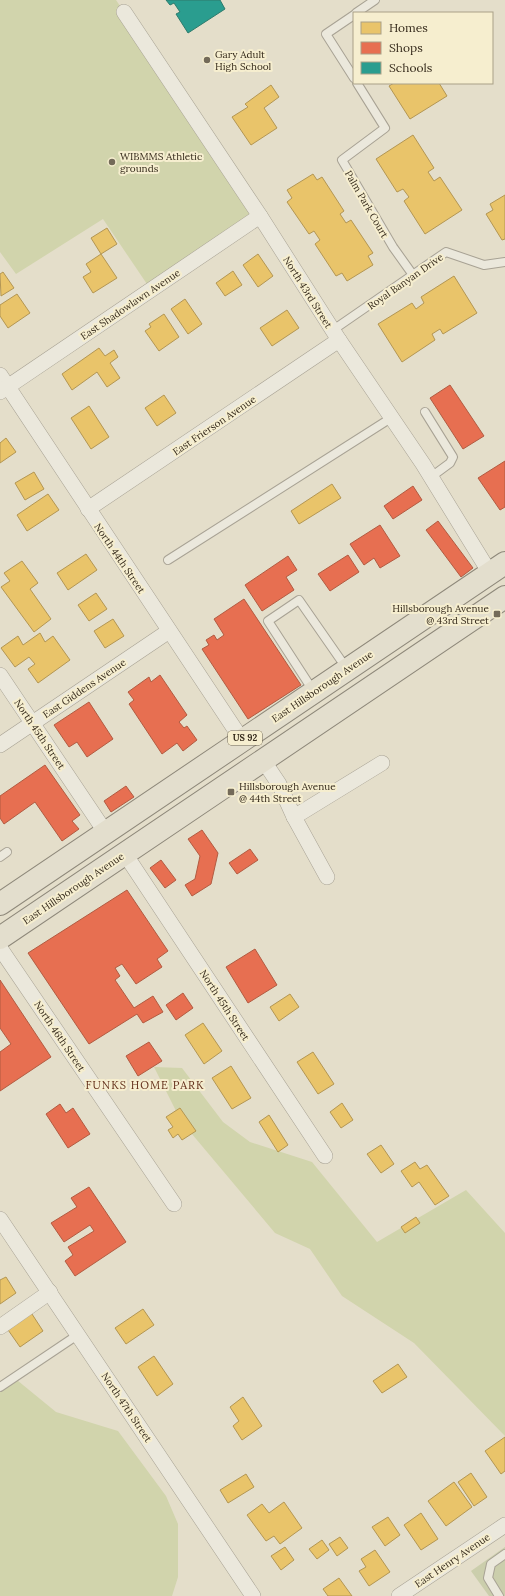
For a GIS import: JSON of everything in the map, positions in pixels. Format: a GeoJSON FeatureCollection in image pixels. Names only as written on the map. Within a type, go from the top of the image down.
{"type":"FeatureCollection","features":[{"type":"Feature","properties":{"kind":"main road"},"geometry":{"type":"LineString","coordinates":[[470,620],[473,604],[490,593],[498,568]]}},
{"type":"Feature","properties":{"kind":"main road","name":"East Hillsborough Avenue"},"geometry":{"type":"LineString","coordinates":[[0,903],[498,568]]}},
{"type":"Feature","properties":{"kind":"main road","name":"East Hillsborough Avenue"},"geometry":{"type":"LineString","coordinates":[[0,938],[505,597]]}},
{"type":"Feature","properties":{"kind":"street","name":"North 43rd Street"},"geometry":{"type":"LineString","coordinates":[[124,12],[260,216],[391,418],[431,477],[498,568]]}},
{"type":"Feature","properties":{"kind":"street","name":"East Shadowlawn Avenue"},"geometry":{"type":"LineString","coordinates":[[3,385],[260,216]]}},
{"type":"Feature","properties":{"kind":"street","name":"East Frierson Avenue"},"geometry":{"type":"LineString","coordinates":[[88,509],[336,335]]}},
{"type":"Feature","properties":{"kind":"street","name":"North 44th Street"},"geometry":{"type":"LineString","coordinates":[[3,385],[88,509],[242,740]]}},
{"type":"Feature","properties":{"kind":"street","name":"East Giddens Avenue"},"geometry":{"type":"LineString","coordinates":[[0,745],[168,631]]}},
{"type":"Feature","properties":{"kind":"street","name":"North 45th Street"},"geometry":{"type":"LineString","coordinates":[[0,675],[106,833]]}},
{"type":"Feature","properties":{"kind":"street"},"geometry":{"type":"LineString","coordinates":[[264,760],[279,784],[294,817],[326,878]]}},
{"type":"Feature","properties":{"kind":"street"},"geometry":{"type":"LineString","coordinates":[[294,817],[382,763]]}},
{"type":"Feature","properties":{"kind":"street","name":"North 45th Street"},"geometry":{"type":"LineString","coordinates":[[125,854],[325,1156]]}},
{"type":"Feature","properties":{"kind":"street","name":"North 46th Street"},"geometry":{"type":"LineString","coordinates":[[0,948],[174,1204]]}},
{"type":"Feature","properties":{"kind":"street","name":"North 47th Street"},"geometry":{"type":"LineString","coordinates":[[0,1219],[79,1334],[253,1596]]}},
{"type":"Feature","properties":{"kind":"street"},"geometry":{"type":"LineString","coordinates":[[0,1327],[50,1292]]}},
{"type":"Feature","properties":{"kind":"street","name":"East Henry Avenue"},"geometry":{"type":"LineString","coordinates":[[399,1596],[505,1525]]}},
{"type":"Feature","properties":{"kind":"lane"},"geometry":{"type":"LineString","coordinates":[[358,12],[375,0]]}},
{"type":"Feature","properties":{"kind":"lane"},"geometry":{"type":"LineString","coordinates":[[353,15],[326,34],[353,76]]}},
{"type":"Feature","properties":{"kind":"lane","name":"Palm Park Court"},"geometry":{"type":"LineString","coordinates":[[358,84],[385,128],[342,160],[393,247],[413,275]]}},
{"type":"Feature","properties":{"kind":"lane","name":"Royal Banyan Drive"},"geometry":{"type":"LineString","coordinates":[[336,335],[413,275],[446,252],[484,265],[505,262]]}},
{"type":"Feature","properties":{"kind":"lane"},"geometry":{"type":"LineString","coordinates":[[425,412],[453,457],[450,463],[431,477]]}},
{"type":"Feature","properties":{"kind":"lane"},"geometry":{"type":"LineString","coordinates":[[168,560],[391,418]]}},
{"type":"Feature","properties":{"kind":"lane"},"geometry":{"type":"LineString","coordinates":[[314,692],[268,621],[299,600],[347,669]]}},
{"type":"Feature","properties":{"kind":"lane"},"geometry":{"type":"LineString","coordinates":[[0,857],[7,852]]}},
{"type":"Feature","properties":{"kind":"lane"},"geometry":{"type":"LineString","coordinates":[[0,1387],[79,1334]]}},
{"type":"Feature","properties":{"kind":"lane"},"geometry":{"type":"LineString","coordinates":[[499,1596],[488,1578],[491,1564],[505,1554]]}},
{"type":"Feature","properties":{"kind":"green space","name":"WIBMMS Athletic grounds"},"geometry":{"type":"Polygon","coordinates":[[[0,0],[116,0],[260,216],[151,290],[103,219],[16,274],[0,252],[0,0]]]}},
{"type":"Feature","properties":{"kind":"green space"},"geometry":{"type":"Polygon","coordinates":[[[154,1067],[182,1068],[223,1122],[250,1142],[312,1162],[377,1242],[466,1190],[505,1233],[505,1436],[414,1343],[342,1296],[310,1249],[275,1233],[181,1121],[154,1067]]]}},
{"type":"Feature","properties":{"kind":"green space"},"geometry":{"type":"Polygon","coordinates":[[[12,1376],[56,1412],[118,1431],[166,1496],[178,1524],[178,1577],[172,1596],[0,1596],[0,1384],[12,1376]]]}},
{"type":"Feature","properties":{"kind":"green space"},"geometry":{"type":"Polygon","coordinates":[[[505,1547],[505,1596],[489,1596],[471,1571],[505,1547]]]}},
{"type":"Feature","properties":{"kind":"building: Homes"},"geometry":{"type":"Polygon","coordinates":[[[392,84],[440,84],[447,96],[410,119],[389,86],[392,84]]]}},
{"type":"Feature","properties":{"kind":"building: Homes"},"geometry":{"type":"Polygon","coordinates":[[[271,85],[279,97],[264,108],[277,128],[251,145],[232,117],[248,107],[245,104],[271,85]]]}},
{"type":"Feature","properties":{"kind":"building: Homes"},"geometry":{"type":"Polygon","coordinates":[[[413,135],[434,168],[428,172],[434,181],[440,177],[462,210],[425,234],[404,201],[409,197],[403,189],[397,192],[376,159],[413,135]]]}},
{"type":"Feature","properties":{"kind":"building: Homes"},"geometry":{"type":"Polygon","coordinates":[[[313,174],[317,180],[322,177],[344,211],[340,214],[346,223],[351,220],[373,253],[368,256],[373,265],[347,281],[342,273],[336,276],[315,244],[320,240],[314,231],[309,234],[287,202],[292,198],[287,190],[313,174]]]}},
{"type":"Feature","properties":{"kind":"building: Homes"},"geometry":{"type":"Polygon","coordinates":[[[505,195],[505,239],[502,240],[486,214],[493,210],[490,204],[505,195]]]}},
{"type":"Feature","properties":{"kind":"building: Homes"},"geometry":{"type":"Polygon","coordinates":[[[107,228],[117,244],[101,254],[91,238],[107,228]]]}},
{"type":"Feature","properties":{"kind":"building: Homes"},"geometry":{"type":"Polygon","coordinates":[[[101,254],[117,278],[93,293],[83,277],[91,272],[86,264],[101,254]]]}},
{"type":"Feature","properties":{"kind":"building: Homes"},"geometry":{"type":"Polygon","coordinates":[[[258,254],[273,276],[258,287],[243,265],[258,254]]]}},
{"type":"Feature","properties":{"kind":"building: Homes"},"geometry":{"type":"Polygon","coordinates":[[[233,271],[242,285],[225,296],[216,283],[233,271]]]}},
{"type":"Feature","properties":{"kind":"building: Homes"},"geometry":{"type":"Polygon","coordinates":[[[3,272],[14,288],[1,296],[0,274],[3,272]]]}},
{"type":"Feature","properties":{"kind":"building: Homes"},"geometry":{"type":"Polygon","coordinates":[[[454,276],[477,313],[443,334],[440,329],[432,334],[435,340],[402,362],[378,324],[412,303],[416,309],[424,303],[421,297],[454,276]]]}},
{"type":"Feature","properties":{"kind":"building: Homes"},"geometry":{"type":"Polygon","coordinates":[[[17,294],[30,313],[8,328],[0,316],[0,305],[17,294]]]}},
{"type":"Feature","properties":{"kind":"building: Homes"},"geometry":{"type":"Polygon","coordinates":[[[185,299],[202,324],[188,334],[171,309],[185,299]]]}},
{"type":"Feature","properties":{"kind":"building: Homes"},"geometry":{"type":"Polygon","coordinates":[[[287,310],[299,328],[272,346],[260,328],[287,310]]]}},
{"type":"Feature","properties":{"kind":"building: Homes"},"geometry":{"type":"Polygon","coordinates":[[[164,314],[179,337],[159,351],[145,331],[151,327],[149,324],[164,314]]]}},
{"type":"Feature","properties":{"kind":"building: Homes"},"geometry":{"type":"Polygon","coordinates":[[[99,348],[105,356],[114,350],[118,357],[110,363],[120,378],[107,387],[97,372],[72,390],[62,374],[99,348]]]}},
{"type":"Feature","properties":{"kind":"building: Homes"},"geometry":{"type":"Polygon","coordinates":[[[164,395],[176,413],[157,426],[145,408],[164,395]]]}},
{"type":"Feature","properties":{"kind":"building: Homes"},"geometry":{"type":"Polygon","coordinates":[[[89,406],[109,437],[91,449],[71,418],[89,406]]]}},
{"type":"Feature","properties":{"kind":"building: Homes"},"geometry":{"type":"Polygon","coordinates":[[[6,438],[16,452],[0,463],[0,443],[6,438]]]}},
{"type":"Feature","properties":{"kind":"building: Homes"},"geometry":{"type":"Polygon","coordinates":[[[34,472],[44,489],[25,500],[15,483],[34,472]]]}},
{"type":"Feature","properties":{"kind":"building: Homes"},"geometry":{"type":"Polygon","coordinates":[[[332,484],[341,498],[299,524],[291,511],[332,484]]]}},
{"type":"Feature","properties":{"kind":"building: Homes"},"geometry":{"type":"Polygon","coordinates":[[[48,494],[59,510],[27,531],[17,515],[48,494]]]}},
{"type":"Feature","properties":{"kind":"building: Homes"},"geometry":{"type":"Polygon","coordinates":[[[86,554],[97,570],[68,590],[57,573],[86,554]]]}},
{"type":"Feature","properties":{"kind":"building: Homes"},"geometry":{"type":"Polygon","coordinates":[[[22,561],[38,583],[30,589],[51,619],[34,632],[1,587],[10,581],[4,573],[22,561]]]}},
{"type":"Feature","properties":{"kind":"building: Homes"},"geometry":{"type":"Polygon","coordinates":[[[96,593],[107,609],[89,621],[78,605],[96,593]]]}},
{"type":"Feature","properties":{"kind":"building: Homes"},"geometry":{"type":"Polygon","coordinates":[[[113,619],[124,636],[105,648],[94,631],[113,619]]]}},
{"type":"Feature","properties":{"kind":"building: Homes"},"geometry":{"type":"Polygon","coordinates":[[[40,633],[45,642],[53,636],[70,660],[38,683],[28,669],[35,664],[29,657],[15,667],[1,648],[18,636],[23,645],[40,633]]]}},
{"type":"Feature","properties":{"kind":"building: Homes"},"geometry":{"type":"Polygon","coordinates":[[[290,994],[299,1007],[279,1021],[270,1007],[290,994]]]}},
{"type":"Feature","properties":{"kind":"building: Homes"},"geometry":{"type":"Polygon","coordinates":[[[203,1023],[222,1051],[204,1064],[185,1035],[203,1023]]]}},
{"type":"Feature","properties":{"kind":"building: Homes"},"geometry":{"type":"Polygon","coordinates":[[[313,1052],[334,1084],[318,1094],[297,1062],[313,1052]]]}},
{"type":"Feature","properties":{"kind":"building: Homes"},"geometry":{"type":"Polygon","coordinates":[[[231,1066],[251,1098],[232,1109],[212,1078],[231,1066]]]}},
{"type":"Feature","properties":{"kind":"building: Homes"},"geometry":{"type":"Polygon","coordinates":[[[342,1103],[353,1120],[341,1128],[330,1112],[342,1103]]]}},
{"type":"Feature","properties":{"kind":"building: Homes"},"geometry":{"type":"Polygon","coordinates":[[[180,1108],[196,1131],[182,1140],[178,1134],[173,1138],[168,1130],[173,1127],[166,1117],[180,1108]]]}},
{"type":"Feature","properties":{"kind":"building: Homes"},"geometry":{"type":"Polygon","coordinates":[[[269,1115],[288,1145],[278,1152],[259,1122],[269,1115]]]}},
{"type":"Feature","properties":{"kind":"building: Homes"},"geometry":{"type":"Polygon","coordinates":[[[381,1145],[394,1164],[381,1173],[367,1154],[381,1145]]]}},
{"type":"Feature","properties":{"kind":"building: Homes"},"geometry":{"type":"Polygon","coordinates":[[[415,1162],[420,1169],[427,1165],[449,1196],[435,1205],[419,1182],[412,1187],[401,1171],[415,1162]]]}},
{"type":"Feature","properties":{"kind":"building: Homes"},"geometry":{"type":"Polygon","coordinates":[[[416,1217],[420,1223],[405,1233],[401,1227],[416,1217]]]}},
{"type":"Feature","properties":{"kind":"building: Homes"},"geometry":{"type":"Polygon","coordinates":[[[6,1277],[16,1293],[0,1304],[0,1280],[6,1277]]]}},
{"type":"Feature","properties":{"kind":"building: Homes"},"geometry":{"type":"Polygon","coordinates":[[[143,1309],[154,1325],[126,1344],[115,1328],[143,1309]]]}},
{"type":"Feature","properties":{"kind":"building: Homes"},"geometry":{"type":"Polygon","coordinates":[[[30,1311],[43,1331],[20,1347],[6,1327],[30,1311]]]}},
{"type":"Feature","properties":{"kind":"building: Homes"},"geometry":{"type":"Polygon","coordinates":[[[154,1356],[173,1384],[157,1396],[138,1367],[154,1356]]]}},
{"type":"Feature","properties":{"kind":"building: Homes"},"geometry":{"type":"Polygon","coordinates":[[[398,1364],[407,1377],[382,1393],[373,1381],[398,1364]]]}},
{"type":"Feature","properties":{"kind":"building: Homes"},"geometry":{"type":"Polygon","coordinates":[[[243,1397],[262,1426],[242,1440],[233,1426],[239,1421],[230,1407],[243,1397]]]}},
{"type":"Feature","properties":{"kind":"building: Homes"},"geometry":{"type":"Polygon","coordinates":[[[505,1437],[505,1471],[501,1474],[485,1451],[505,1437]]]}},
{"type":"Feature","properties":{"kind":"building: Homes"},"geometry":{"type":"Polygon","coordinates":[[[471,1473],[487,1497],[474,1506],[458,1482],[471,1473]]]}},
{"type":"Feature","properties":{"kind":"building: Homes"},"geometry":{"type":"Polygon","coordinates":[[[246,1474],[254,1487],[228,1503],[220,1490],[246,1474]]]}},
{"type":"Feature","properties":{"kind":"building: Homes"},"geometry":{"type":"Polygon","coordinates":[[[454,1482],[472,1507],[446,1526],[428,1501],[454,1482]]]}},
{"type":"Feature","properties":{"kind":"building: Homes"},"geometry":{"type":"Polygon","coordinates":[[[284,1502],[302,1528],[280,1544],[274,1536],[266,1541],[247,1515],[262,1504],[269,1513],[284,1502]]]}},
{"type":"Feature","properties":{"kind":"building: Homes"},"geometry":{"type":"Polygon","coordinates":[[[421,1513],[438,1539],[421,1550],[404,1525],[421,1513]]]}},
{"type":"Feature","properties":{"kind":"building: Homes"},"geometry":{"type":"Polygon","coordinates":[[[388,1517],[400,1535],[385,1546],[372,1527],[388,1517]]]}},
{"type":"Feature","properties":{"kind":"building: Homes"},"geometry":{"type":"Polygon","coordinates":[[[340,1537],[348,1548],[337,1556],[329,1544],[340,1537]]]}},
{"type":"Feature","properties":{"kind":"building: Homes"},"geometry":{"type":"Polygon","coordinates":[[[322,1540],[329,1550],[317,1559],[309,1549],[322,1540]]]}},
{"type":"Feature","properties":{"kind":"building: Homes"},"geometry":{"type":"Polygon","coordinates":[[[285,1547],[294,1560],[281,1570],[271,1556],[285,1547]]]}},
{"type":"Feature","properties":{"kind":"building: Homes"},"geometry":{"type":"Polygon","coordinates":[[[375,1550],[390,1572],[369,1586],[359,1571],[366,1567],[361,1559],[375,1550]]]}},
{"type":"Feature","properties":{"kind":"building: Homes"},"geometry":{"type":"Polygon","coordinates":[[[339,1578],[352,1596],[328,1596],[323,1589],[339,1578]]]}},
{"type":"Feature","properties":{"kind":"building: Shops"},"geometry":{"type":"Polygon","coordinates":[[[450,385],[484,436],[463,449],[430,398],[450,385]]]}},
{"type":"Feature","properties":{"kind":"building: Shops"},"geometry":{"type":"Polygon","coordinates":[[[505,461],[505,507],[500,510],[478,478],[505,461]]]}},
{"type":"Feature","properties":{"kind":"building: Shops"},"geometry":{"type":"Polygon","coordinates":[[[413,486],[422,500],[393,519],[384,506],[413,486]]]}},
{"type":"Feature","properties":{"kind":"building: Shops"},"geometry":{"type":"Polygon","coordinates":[[[438,521],[473,568],[461,577],[426,530],[438,521]]]}},
{"type":"Feature","properties":{"kind":"building: Shops"},"geometry":{"type":"Polygon","coordinates":[[[380,525],[400,556],[380,568],[374,558],[364,565],[350,544],[380,525]]]}},
{"type":"Feature","properties":{"kind":"building: Shops"},"geometry":{"type":"Polygon","coordinates":[[[348,555],[359,572],[330,591],[318,574],[348,555]]]}},
{"type":"Feature","properties":{"kind":"building: Shops"},"geometry":{"type":"Polygon","coordinates":[[[288,556],[297,570],[286,577],[294,590],[262,611],[245,585],[288,556]]]}},
{"type":"Feature","properties":{"kind":"building: Shops"},"geometry":{"type":"Polygon","coordinates":[[[244,599],[301,685],[248,719],[202,649],[209,645],[206,640],[214,635],[217,640],[224,635],[214,619],[244,599]]]}},
{"type":"Feature","properties":{"kind":"building: Shops"},"geometry":{"type":"Polygon","coordinates":[[[160,675],[187,715],[179,722],[184,728],[187,726],[197,740],[183,751],[177,743],[162,754],[129,704],[134,700],[128,692],[149,677],[151,682],[160,675]]]}},
{"type":"Feature","properties":{"kind":"building: Shops"},"geometry":{"type":"Polygon","coordinates":[[[89,702],[113,739],[87,757],[77,742],[69,747],[54,725],[89,702]]]}},
{"type":"Feature","properties":{"kind":"building: Shops"},"geometry":{"type":"Polygon","coordinates":[[[45,765],[80,815],[72,821],[79,829],[62,841],[35,802],[4,824],[0,818],[0,796],[45,765]]]}},
{"type":"Feature","properties":{"kind":"building: Shops"},"geometry":{"type":"Polygon","coordinates":[[[126,786],[134,797],[111,812],[104,801],[126,786]]]}},
{"type":"Feature","properties":{"kind":"building: Shops"},"geometry":{"type":"Polygon","coordinates":[[[202,830],[218,853],[211,884],[192,896],[185,885],[195,879],[200,856],[188,839],[202,830]]]}},
{"type":"Feature","properties":{"kind":"building: Shops"},"geometry":{"type":"Polygon","coordinates":[[[250,849],[258,860],[237,874],[229,863],[250,849]]]}},
{"type":"Feature","properties":{"kind":"building: Shops"},"geometry":{"type":"Polygon","coordinates":[[[161,860],[176,880],[165,888],[150,868],[161,860]]]}},
{"type":"Feature","properties":{"kind":"building: Shops"},"geometry":{"type":"Polygon","coordinates":[[[127,890],[168,951],[157,959],[162,967],[136,984],[122,964],[115,968],[120,976],[115,980],[134,1008],[153,996],[163,1012],[143,1023],[137,1014],[89,1044],[28,953],[127,890]]]}},
{"type":"Feature","properties":{"kind":"building: Shops"},"geometry":{"type":"Polygon","coordinates":[[[255,949],[277,985],[248,1003],[226,967],[255,949]]]}},
{"type":"Feature","properties":{"kind":"building: Shops"},"geometry":{"type":"Polygon","coordinates":[[[0,980],[51,1057],[0,1091],[0,1052],[11,1044],[0,1028],[0,980]]]}},
{"type":"Feature","properties":{"kind":"building: Shops"},"geometry":{"type":"Polygon","coordinates":[[[183,993],[193,1008],[176,1020],[166,1005],[183,993]]]}},
{"type":"Feature","properties":{"kind":"building: Shops"},"geometry":{"type":"Polygon","coordinates":[[[149,1042],[162,1061],[138,1076],[126,1056],[149,1042]]]}},
{"type":"Feature","properties":{"kind":"building: Shops"},"geometry":{"type":"Polygon","coordinates":[[[60,1104],[66,1113],[73,1108],[90,1134],[68,1148],[46,1114],[60,1104]]]}},
{"type":"Feature","properties":{"kind":"building: Shops"},"geometry":{"type":"Polygon","coordinates":[[[89,1187],[126,1242],[75,1276],[65,1261],[73,1255],[68,1247],[94,1231],[90,1225],[64,1242],[51,1223],[77,1207],[71,1198],[89,1187]]]}},
{"type":"Feature","properties":{"kind":"building: Schools"},"geometry":{"type":"Polygon","coordinates":[[[166,0],[220,0],[225,9],[188,33],[176,14],[180,12],[174,3],[170,5],[166,0]]]}},
{"type":"Feature","properties":{"kind":"place","name":"Gary Adult High School"},"geometry":{"type":"Point","coordinates":[207,60]}},
{"type":"Feature","properties":{"kind":"place","name":"WIBMMS Athletic grounds"},"geometry":{"type":"Point","coordinates":[112,162]}},
{"type":"Feature","properties":{"kind":"place","name":"Hillsborough Avenue @ 43rd Street"},"geometry":{"type":"Point","coordinates":[497,614]}},
{"type":"Feature","properties":{"kind":"place","name":"Hillsborough Avenue @ 44th Street"},"geometry":{"type":"Point","coordinates":[231,792]}},
{"type":"Feature","properties":{"kind":"district","name":"FUNKS HOME PARK"},"geometry":{"type":"Point","coordinates":[145,1085]}}]}
